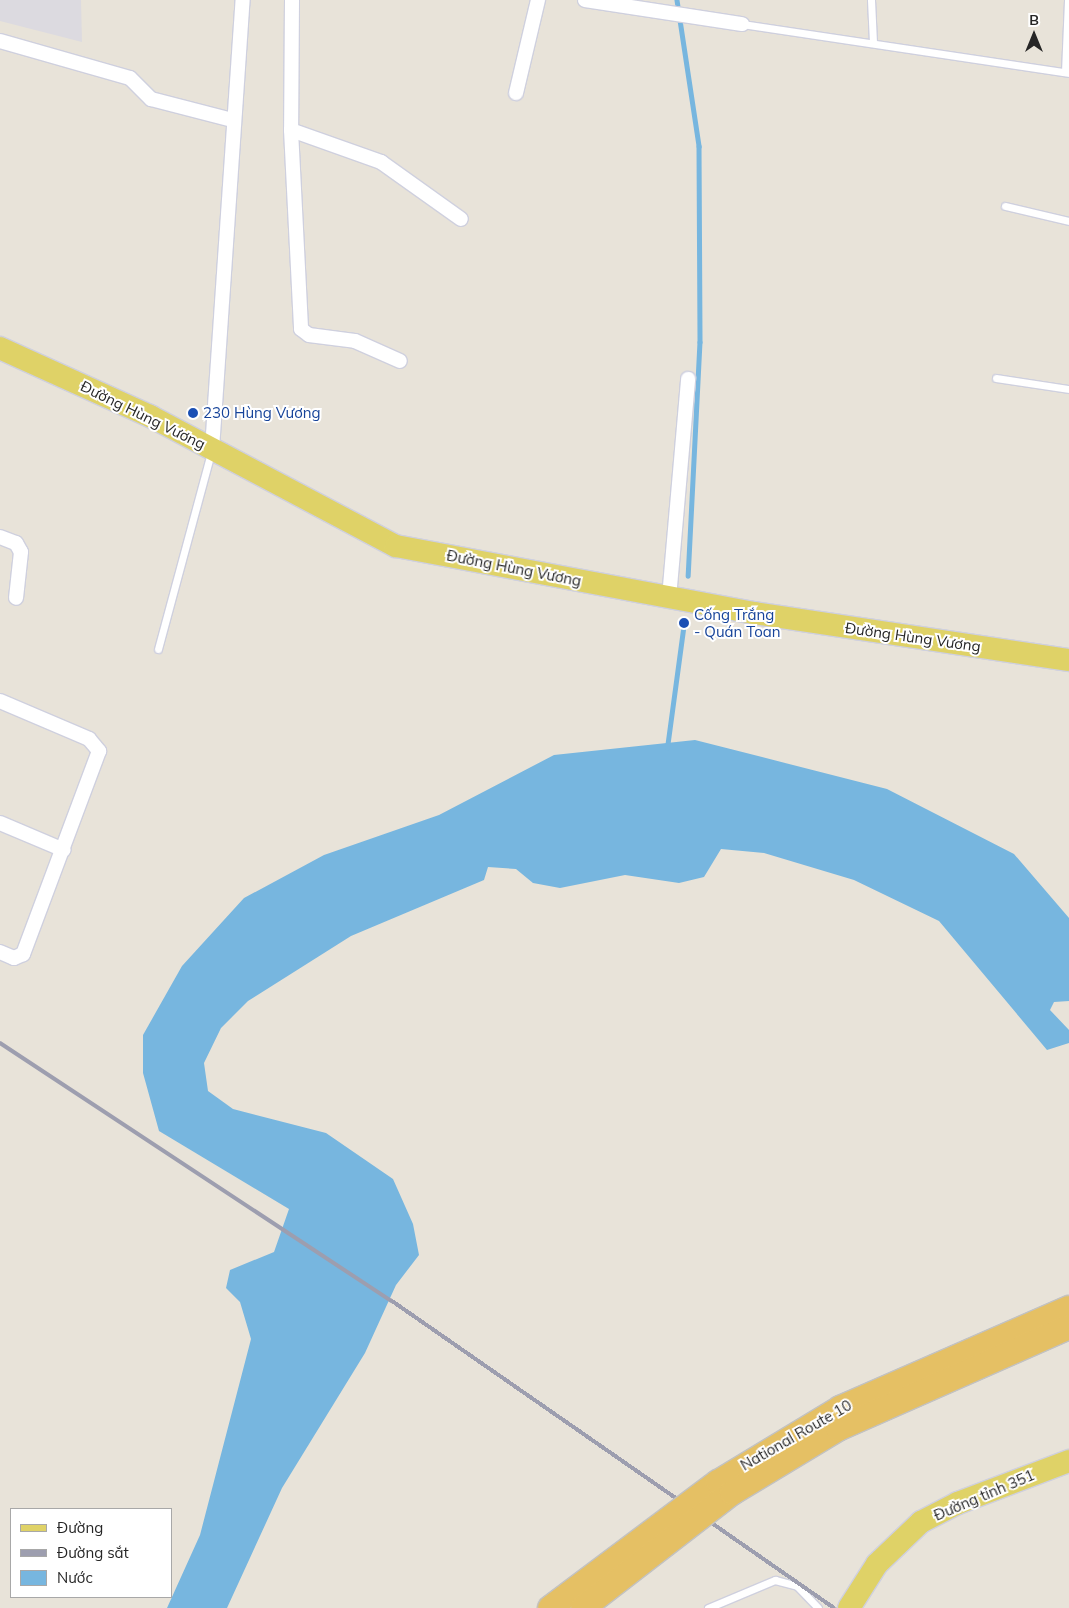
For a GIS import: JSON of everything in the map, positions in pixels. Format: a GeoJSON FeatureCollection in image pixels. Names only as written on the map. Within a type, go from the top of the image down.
{"type":"FeatureCollection","features":[{"type":"Feature","properties":{"kind":"highway","name":"National Route 10"},"geometry":{"type":"LineString","coordinates":[[550,1608],[718,1482],[840,1408],[1069,1308]]}},
{"type":"Feature","properties":{"kind":"highway","name":"National Route 10"},"geometry":{"type":"LineString","coordinates":[[583,1608],[732,1492],[838,1429],[1069,1327]]}},
{"type":"Feature","properties":{"kind":"main road","name":"Đường Hùng Vương"},"geometry":{"type":"LineString","coordinates":[[0,348],[150,416],[396,546],[670,598],[1069,660]]}},
{"type":"Feature","properties":{"kind":"main road","name":"Đường tỉnh 351"},"geometry":{"type":"LineString","coordinates":[[849,1608],[877,1564],[921,1522],[958,1503],[1069,1461]]}},
{"type":"Feature","properties":{"kind":"street"},"geometry":{"type":"LineString","coordinates":[[212,449],[232,120],[243,0]]}},
{"type":"Feature","properties":{"kind":"street"},"geometry":{"type":"LineString","coordinates":[[292,0],[291,130],[301,328],[309,335],[355,341],[400,361]]}},
{"type":"Feature","properties":{"kind":"street"},"geometry":{"type":"LineString","coordinates":[[516,93],[538,0]]}},
{"type":"Feature","properties":{"kind":"street"},"geometry":{"type":"LineString","coordinates":[[585,0],[628,4],[671,14],[742,24]]}},
{"type":"Feature","properties":{"kind":"street"},"geometry":{"type":"LineString","coordinates":[[0,41],[130,78],[147,97],[232,120]]}},
{"type":"Feature","properties":{"kind":"street"},"geometry":{"type":"LineString","coordinates":[[291,130],[382,162],[461,218]]}},
{"type":"Feature","properties":{"kind":"street"},"geometry":{"type":"LineString","coordinates":[[670,598],[688,380]]}},
{"type":"Feature","properties":{"kind":"street"},"geometry":{"type":"LineString","coordinates":[[0,537],[18,545],[21,552],[16,598]]}},
{"type":"Feature","properties":{"kind":"street"},"geometry":{"type":"LineString","coordinates":[[0,701],[96,744],[98,759],[24,954],[14,958],[0,952]]}},
{"type":"Feature","properties":{"kind":"street"},"geometry":{"type":"LineString","coordinates":[[0,823],[64,850]]}},
{"type":"Feature","properties":{"kind":"lane"},"geometry":{"type":"LineString","coordinates":[[871,0],[873,43]]}},
{"type":"Feature","properties":{"kind":"lane"},"geometry":{"type":"LineString","coordinates":[[742,24],[1067,72],[1068,0]]}},
{"type":"Feature","properties":{"kind":"lane"},"geometry":{"type":"LineString","coordinates":[[1005,206],[1069,221]]}},
{"type":"Feature","properties":{"kind":"lane"},"geometry":{"type":"LineString","coordinates":[[996,378],[1069,389]]}},
{"type":"Feature","properties":{"kind":"lane"},"geometry":{"type":"LineString","coordinates":[[158,649],[212,449]]}},
{"type":"Feature","properties":{"kind":"lane"},"geometry":{"type":"LineString","coordinates":[[708,1608],[775,1580],[798,1586],[818,1608]]}},
{"type":"Feature","properties":{"kind":"shaded area"},"geometry":{"type":"Polygon","coordinates":[[[0,0],[81,0],[82,42],[0,21],[0,0]]]}},
{"type":"Feature","properties":{"kind":"water"},"geometry":{"type":"Polygon","coordinates":[[[695,740],[887,789],[1014,854],[1069,918],[1069,1001],[1054,1002],[1050,1010],[1069,1030],[1069,1043],[1047,1050],[939,921],[854,880],[764,853],[721,849],[704,877],[679,883],[625,875],[560,888],[533,883],[516,869],[488,867],[484,880],[351,936],[248,1001],[221,1028],[204,1063],[208,1091],[233,1109],[326,1133],[393,1179],[413,1224],[419,1255],[396,1285],[365,1353],[282,1488],[227,1608],[167,1608],[200,1535],[251,1339],[240,1302],[226,1288],[230,1270],[274,1252],[289,1209],[159,1131],[143,1073],[143,1035],[182,966],[244,898],[324,855],[439,815],[554,755],[695,740]]]}},
{"type":"Feature","properties":{"kind":"waterway"},"geometry":{"type":"LineString","coordinates":[[677,0],[699,146],[700,342],[688,576]]}},
{"type":"Feature","properties":{"kind":"waterway"},"geometry":{"type":"LineString","coordinates":[[667,748],[683,630]]}},
{"type":"Feature","properties":{"kind":"railway"},"geometry":{"type":"LineString","coordinates":[[0,1043],[392,1301],[834,1608]]}},
{"type":"Feature","properties":{"kind":"place","name":"230 Hùng Vương"},"geometry":{"type":"Point","coordinates":[193,413]}},
{"type":"Feature","properties":{"kind":"place","name":"Cống Trắng - Quán Toan"},"geometry":{"type":"Point","coordinates":[684,623]}}]}
